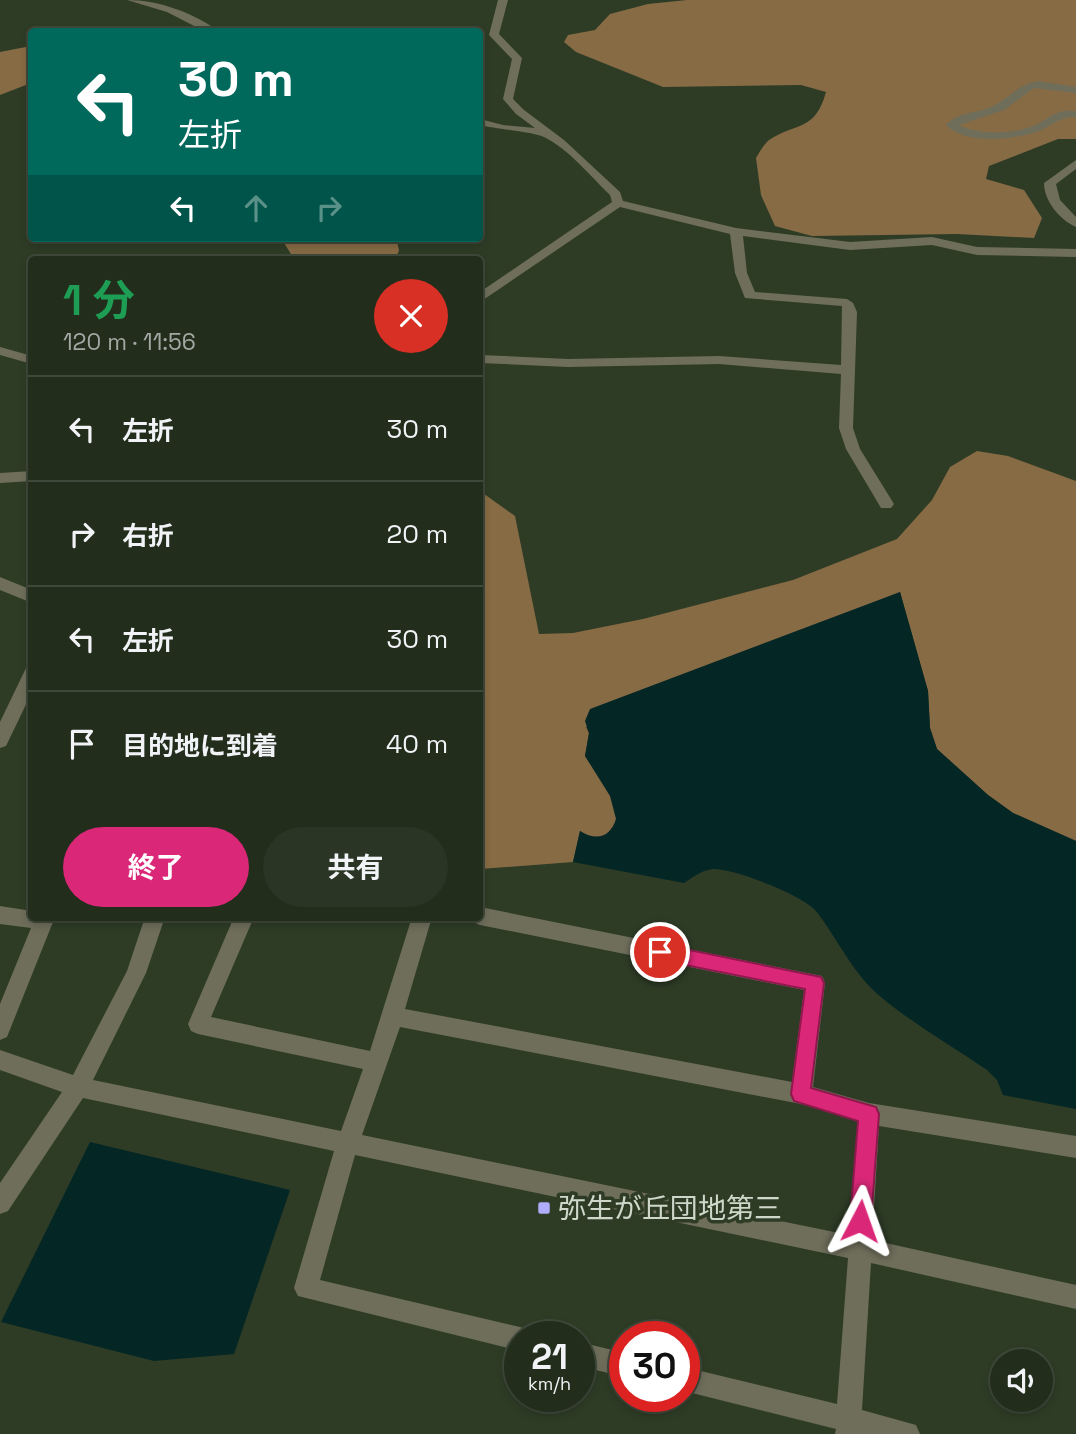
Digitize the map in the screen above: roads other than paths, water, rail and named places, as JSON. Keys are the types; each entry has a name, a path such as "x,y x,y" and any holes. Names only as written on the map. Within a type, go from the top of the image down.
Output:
{"street":[{"path":"132,0 170,10 207,28"},
{"path":"503,0 494,35 517,58 508,99 520,112 547,131 545,132"},
{"path":"1076,90 1035,84 1022,89 1008,103 994,110 968,116 952,125 967,134 1018,133 1045,125 1061,113 1076,114"},
{"path":"483,123 503,128 545,132 560,142 616,194 618,203"},
{"path":"1076,163 1050,183 1049,191 1058,206 1076,223"},
{"path":"483,296 618,203 736,232 850,246 932,241 977,251 1076,253"},
{"path":"736,232 741,273 750,295 847,303 850,312 846,428 853,449 886,504"},
{"path":"0,351 28,359"},
{"path":"483,359 568,363 719,360 846,370"},
{"path":"0,478 28,476"},
{"path":"0,583 28,595"},
{"path":"0,741 28,682"},
{"path":"0,915 28,918"},
{"path":"483,917 815,983 801,1094"},
{"path":"0,1030 43,921"},
{"path":"0,1203 78,1087 136,973 154,921"},
{"path":"242,921 198,1024 376,1062"},
{"path":"421,921 393,1016 348,1142 306,1288 504,1335"},
{"path":"393,1016 801,1094 869,1114 1076,1147"},
{"path":"0,1060 78,1087 858,1248 1076,1297"},
{"path":"848,1426 869,1114"},
{"path":"700,1384 848,1426 907,1434"}],"water":[{"path":"900,592 928,691 930,728 937,749 988,795 1013,813 1076,841 1076,1109 1003,1095 997,1080 987,1070 906,1016 871,988 853,967 816,911 783,890 723,870 705,871 684,883 573,862 580,831 592,836 602,836 610,830 616,819 610,796 585,756 589,733 585,721 590,709"},
{"path":"90,1142 290,1190 234,1354 154,1361 1,1322"}],"place":[{"name":"弥生が丘団地第三","path":"544,1208"}]}
